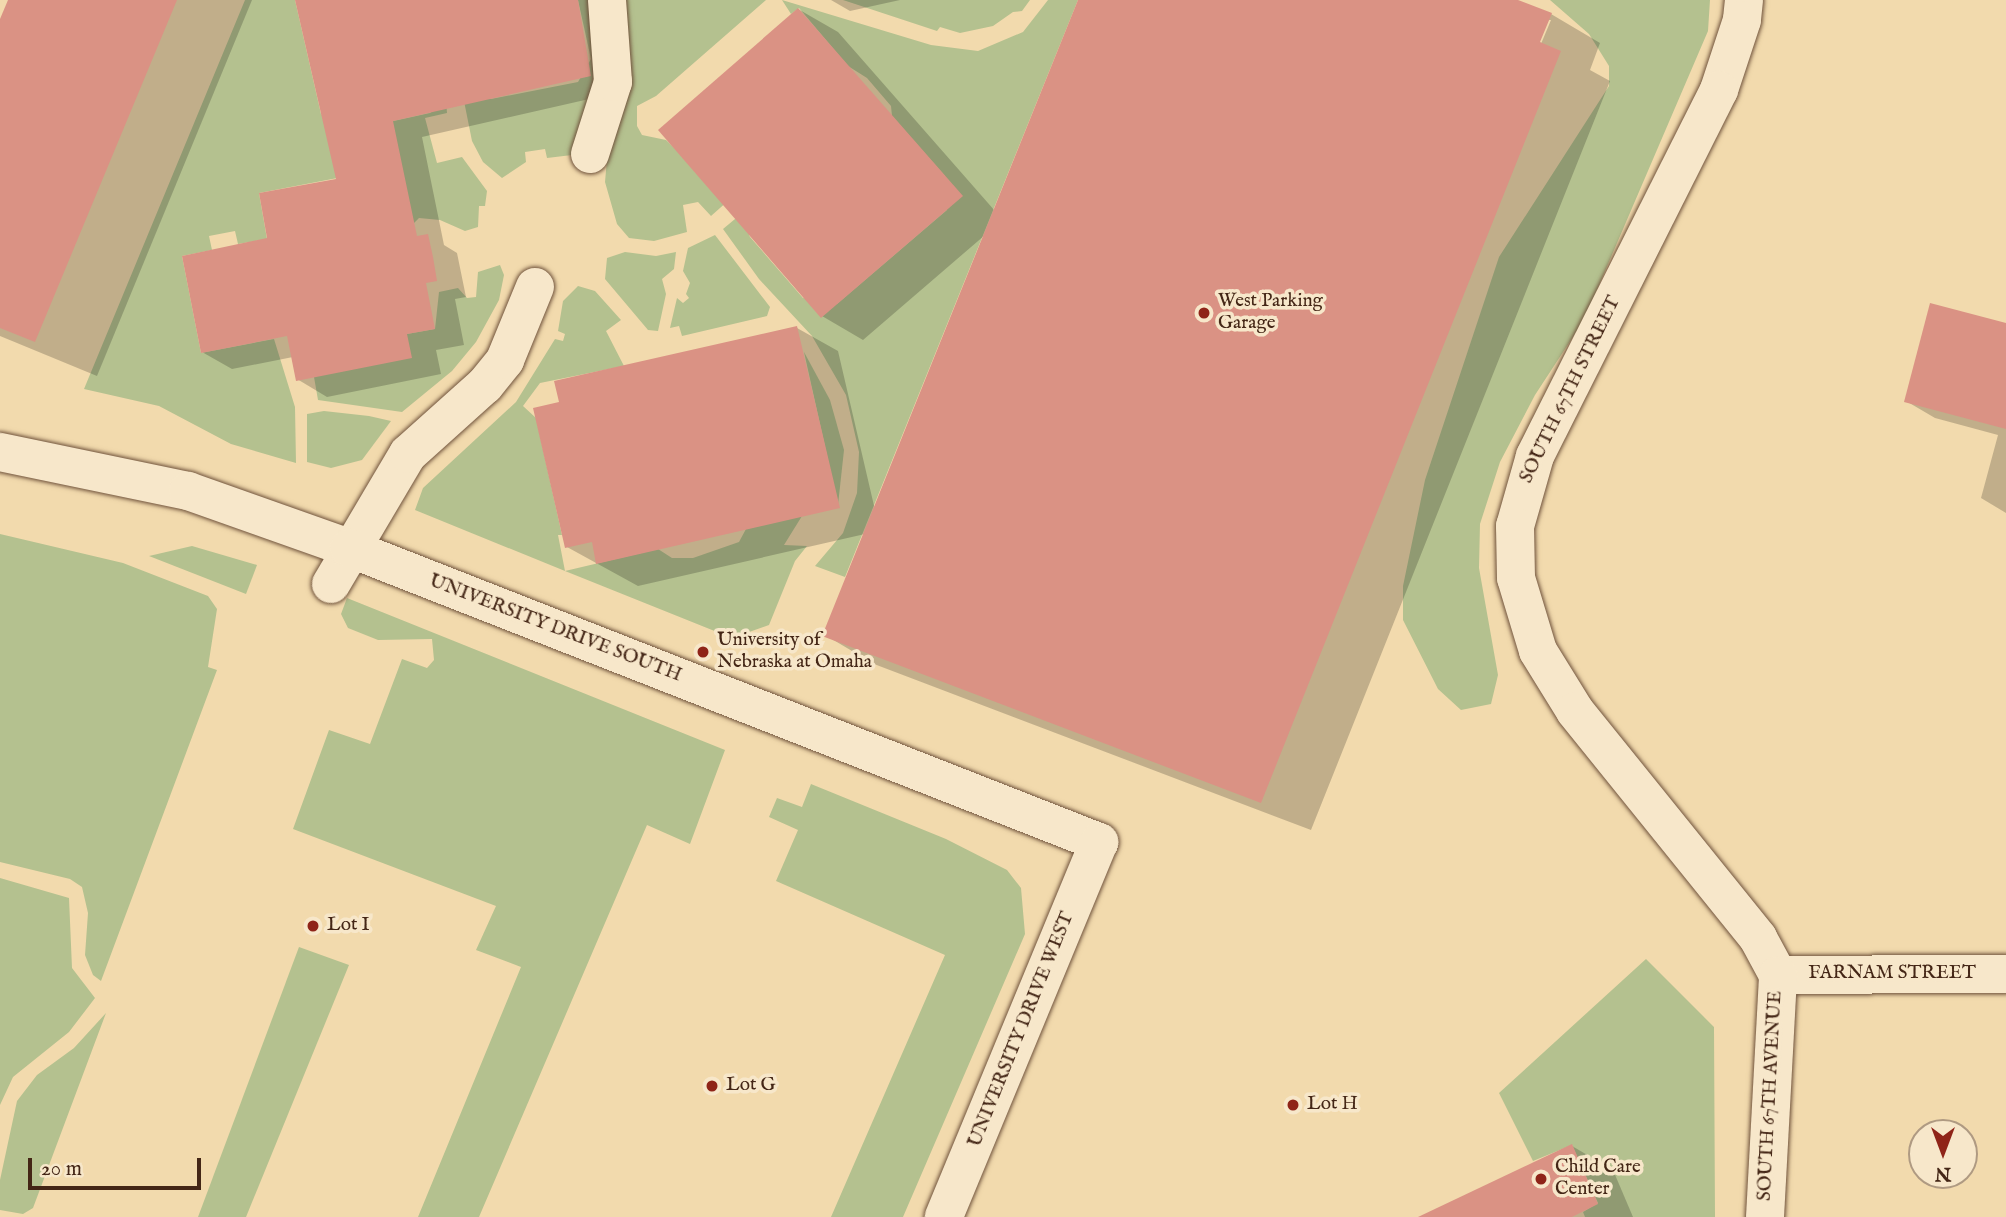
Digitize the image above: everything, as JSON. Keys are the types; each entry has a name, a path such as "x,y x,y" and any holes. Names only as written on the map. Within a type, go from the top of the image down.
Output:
{"street":[{"path":"590,154 614,82 607,0"},
{"name":"SOUTH 67TH STREET","path":"1744,0 1742,20 1719,90 1535,456 1515,526 1516,578 1538,651 1576,711 1758,937 1778,975"},
{"path":"331,584 349,548 408,454 485,385 505,360 535,287"},
{"name":"UNIVERSITY DRIVE SOUTH","path":"0,452 188,491 349,548 1099,842"},
{"name":"UNIVERSITY DRIVE WEST","path":"944,1217 1099,842"},
{"name":"FARNAM STREET","path":"1778,975 2006,974"},
{"name":"SOUTH 67TH AVENUE","path":"1765,1217 1778,975"}],"green space":[{"path":"245,0 295,0 321,114 353,130 430,113 446,100 447,113 425,118 437,163 462,157 487,191 485,206 479,206 478,227 465,231 440,220 419,218 414,223 374,171 259,193 267,239 238,244 235,231 209,236 212,250 182,256 201,353 274,339 295,407 296,463 231,444 159,406 84,389"},
{"path":"578,0 594,0 600,63 572,155 547,158 545,149 525,152 526,162 502,178 483,162 472,141 463,96 491,99 578,82 591,59"},
{"path":"621,0 766,0 656,96 637,106 637,126 642,135 666,140 729,200 711,216 698,202 683,205 687,232 654,241 629,238 617,224 605,182"},
{"path":"782,0 931,45 978,51 1023,32 1048,0 1078,0 845,577 815,566 843,533 857,493 859,452 846,395 812,336 759,279 723,229 741,214 750,237 803,298 837,304 947,210 945,176 892,116 891,106 867,78 848,66 799,8 791,14"},
{"path":"843,0 1030,0 1022,11 1013,12 993,26 960,33 940,27 937,31"},
{"path":"1550,0 1710,0 1708,31 1584,320 1535,395 1500,462 1480,524 1479,568 1498,675 1491,704 1461,710 1438,689 1403,620 1403,586 1425,480 1499,257 1609,86 1609,66 1589,34"},
{"path":"715,235 770,307 767,316 682,336 679,326 670,328 677,298 683,303 689,298 686,294 690,283 683,271 688,248"},
{"path":"625,252 656,256 676,252 674,269 662,279 666,294 658,331 648,330 605,279 607,258"},
{"path":"500,265 504,275 499,300 476,342 452,371 402,412 318,400 314,377 407,334 435,329 439,292 458,288 467,298 476,297 478,272"},
{"path":"578,286 595,291 621,320 606,331 624,366 540,383 523,406 536,418 562,535 558,535 565,571 415,510 423,488 516,402 555,339 563,341 565,334 558,331 563,301"},
{"path":"804,352 830,400 844,450 838,505"},
{"path":"324,411 391,421 362,460 331,468 307,462 307,414"},
{"path":"802,516 784,545 807,546 795,561 769,625 732,638 565,571 658,549 672,558 693,558 739,542 746,529"},
{"path":"0,534 123,563 208,596 217,609 208,667 217,670 101,981 93,975 85,955 88,913 82,887 70,879 0,862"},
{"path":"192,546 257,565 246,594 149,556"},
{"path":"347,598 725,750 690,844 647,825 479,1217 418,1217 521,967 476,950 496,906 293,829 329,730 370,744 402,659 427,668 434,660 432,639 378,640 348,628 341,614"},
{"path":"811,784 946,839 1007,870 1021,888 1025,934 903,1217 831,1217 945,955 776,881 798,830 769,817 777,798 802,807"},
{"path":"0,878 69,898 72,968 95,998 69,1032 13,1077 0,1105"},
{"path":"299,947 349,965 246,1217 198,1217"},
{"path":"1646,959 1714,1027 1715,1217 1585,1217 1583,1212 1598,1203 1572,1145 1533,1161 1499,1093"},
{"path":"106,1013 33,1208 23,1214 0,1210 0,1180 17,1101 37,1075 74,1048"}],"building":[{"path":"8,0 177,0 35,342 0,328 0,19"},
{"path":"295,0 578,0 591,76 393,121 417,236 428,234 433,257 437,281 426,283 435,329 407,334 412,358 296,381 287,336 201,353 182,256 267,238 259,193 336,179"},
{"name":"West Parking Garage","path":"1078,0 1518,0 1552,13 1540,42 1561,51 1261,803 822,636"},
{"path":"798,8 963,196 821,318 658,130"},
{"path":"1930,303 2006,323 2006,429 1904,402"},
{"path":"797,326 840,508 596,564 592,542 565,548 533,408 559,402 554,381"},
{"name":"Child Care Center","path":"1572,1144 1598,1204 1572,1217 1418,1217"}],"place":[{"name":"West Parking Garage","path":"1204,313"},
{"name":"University of Nebraska at Omaha","path":"703,652"},
{"name":"Lot I","path":"313,926"},
{"name":"Lot G","path":"712,1086"},
{"name":"Lot H","path":"1293,1105"},
{"name":"Child Care Center","path":"1541,1179"}]}
